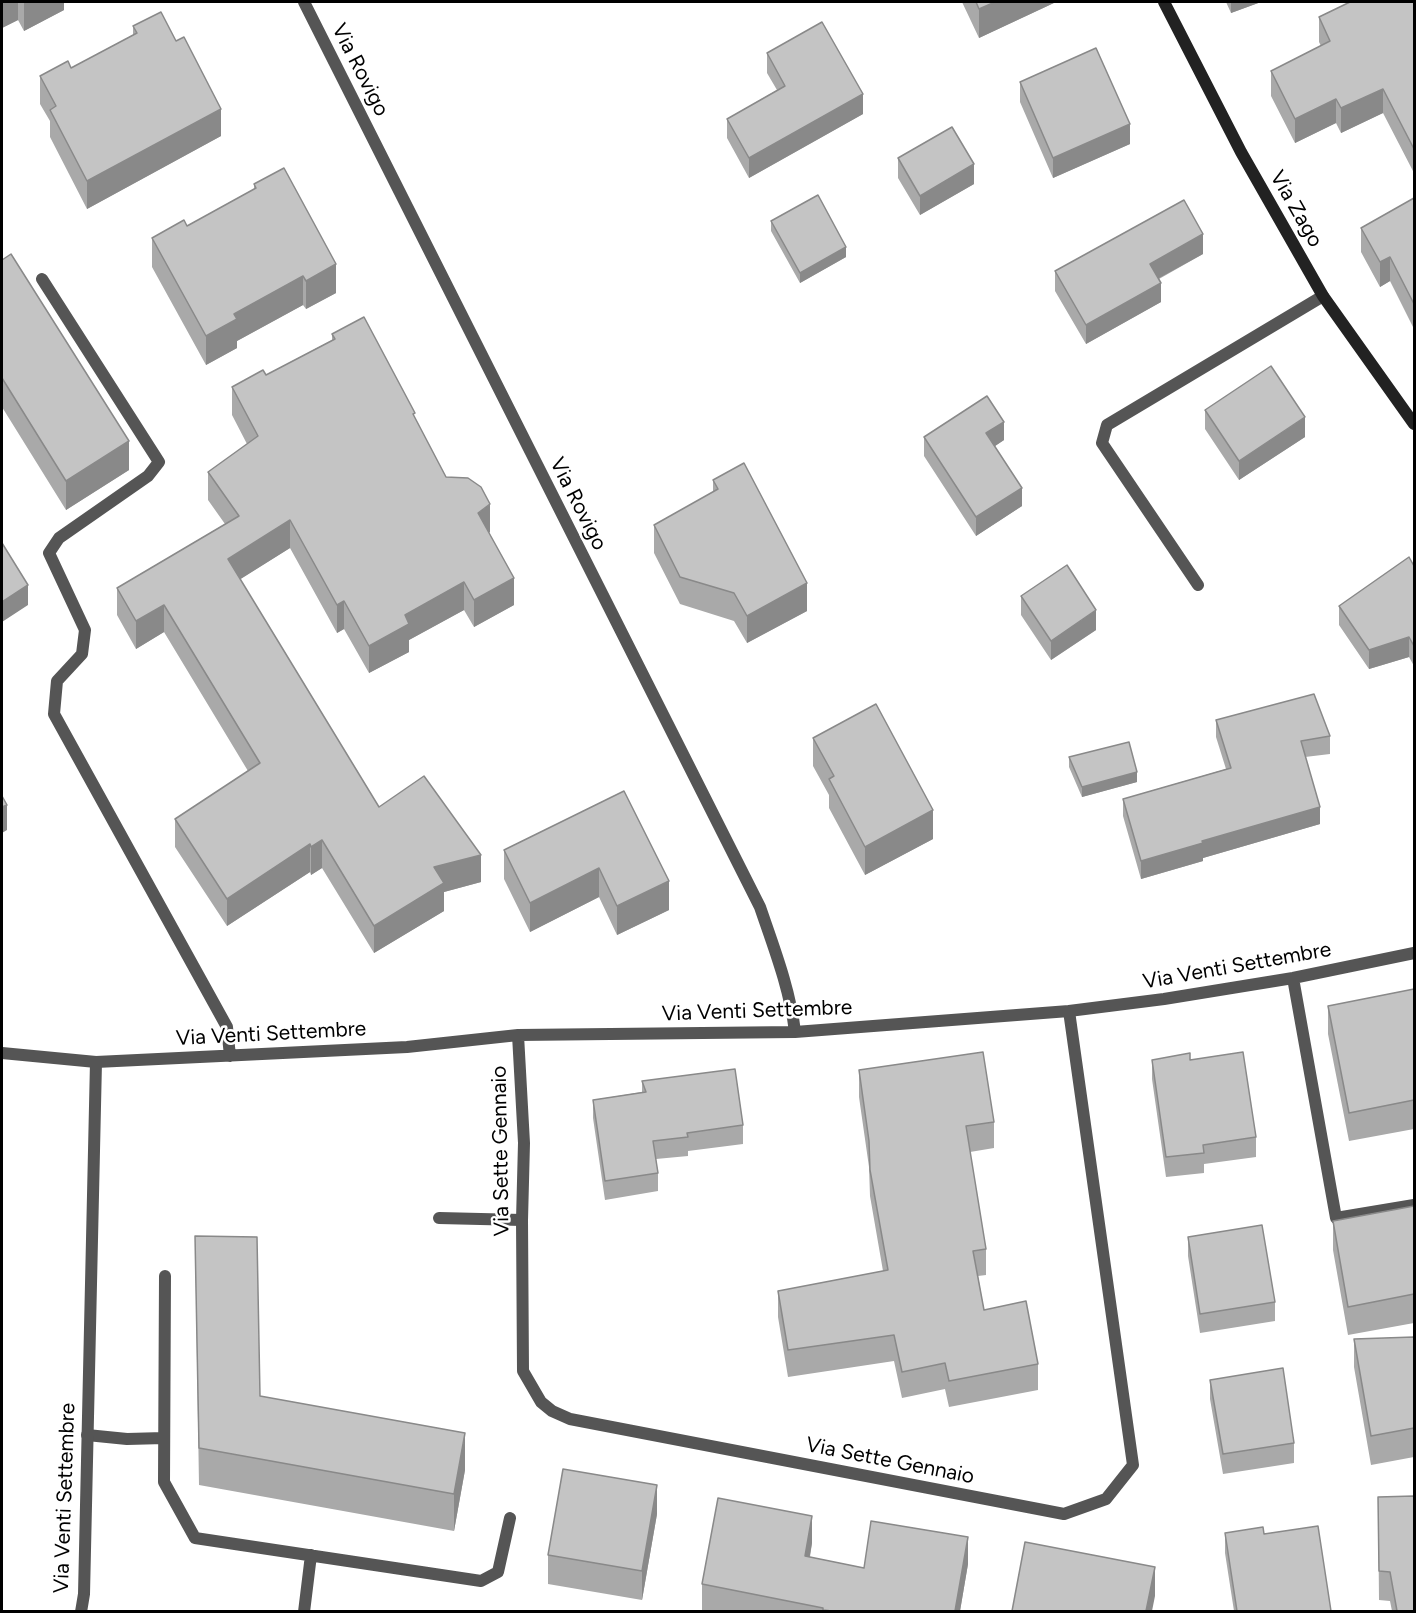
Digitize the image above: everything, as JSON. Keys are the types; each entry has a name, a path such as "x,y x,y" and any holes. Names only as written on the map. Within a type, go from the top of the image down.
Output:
{"street":[{"name":"Via Rovigo","path":"304,2 760,907 783,974 795,1032"},
{"name":"Via Zago","path":"1164,2 1240,152 1323,296 1414,424"},
{"path":"42,279 159,462 148,476 59,538 48,553 85,630 82,654 57,681 54,714 227,1027 230,1056"},
{"path":"1198,585 1102,443 1107,425 1323,296"},
{"name":"Via Venti Settembre","path":"2,1053 96,1062 407,1047 518,1035 795,1032 1069,1011 1164,999 1293,978 1414,953"},
{"path":"1293,978 1336,1218 1414,1204"},
{"name":"Via Sette Gennaio","path":"518,1035 524,1143 523,1371 541,1402 552,1411 570,1419 1064,1514 1106,1499 1133,1465 1069,1011"},
{"name":"Via Venti Settembre","path":"81,1611 84,1594 96,1062"},
{"path":"439,1218 522,1220"},
{"path":"165,1276 164,1482 195,1538 481,1581 498,1572 510,1518"},
{"path":"87,1435 127,1439 164,1438"},
{"path":"303,1611 311,1555"}],"building":[{"path":"976,2 995,2 979,9"},
{"path":"1350,2 1414,2 1414,149 1383,89 1341,108 1336,99 1295,119 1271,71 1330,41 1319,17"},
{"path":"161,12 176,41 184,37 221,109 87,181 50,110 56,106 40,76 68,61 71,68 137,33 133,26"},
{"path":"822,22 863,94 749,158 727,119 785,86 767,53"},
{"path":"1096,48 1130,124 1053,158 1020,82"},
{"path":"952,127 974,164 920,196 898,158"},
{"path":"284,168 336,264 306,281 303,276 234,314 237,319 206,336 152,238 184,220 187,226 256,188 254,184"},
{"path":"818,195 846,247 800,273 771,221"},
{"path":"1414,198 1414,304 1390,257 1380,262 1361,228"},
{"path":"1184,200 1203,234 1150,264 1161,283 1086,325 1055,271"},
{"path":"11,254 129,441 66,481 2,378 2,260"},
{"path":"364,317 446,477 468,478 481,487 490,504 478,513 514,578 474,600 464,582 405,615 409,624 369,646 344,601 337,605 290,520 228,559 379,807 424,776 481,855 434,867 444,883 374,926 322,840 311,847 310,844 227,899 175,819 260,763 164,605 136,621 117,588 239,516 208,472 258,436 232,387 263,370 266,375 335,339 332,334"},
{"path":"1271,366 1305,417 1239,461 1205,410"},
{"path":"987,396 1004,422 986,433 1022,488 976,517 924,437"},
{"path":"744,463 807,583 747,616 734,593 680,577 654,525 718,489 713,480"},
{"path":"2,543 28,585 2,602"},
{"path":"1409,557 1414,566 1414,646 1409,637 1369,650 1339,606"},
{"path":"1067,565 1096,610 1051,641 1021,596"},
{"path":"1314,694 1330,736 1301,741 1320,807 1141,861 1123,799 1231,768 1216,720"},
{"path":"876,704 933,810 865,847 829,779 834,776 813,738"},
{"path":"1129,742 1137,772 1082,787 1069,757"},
{"path":"624,791 669,881 617,906 599,868 530,903 504,850"},
{"path":"2,796 7,805 2,807"},
{"path":"1414,989 1414,1100 1349,1113 1328,1006"},
{"path":"983,1052 994,1122 966,1126 986,1249 973,1251 984,1310 1026,1301 1038,1364 949,1381 945,1363 902,1372 894,1335 788,1350 778,1291 888,1270 870,1170 869,1141 859,1070"},
{"path":"1243,1052 1256,1137 1203,1145 1204,1153 1166,1157 1152,1060 1190,1053 1190,1060"},
{"path":"735,1069 743,1125 687,1133 688,1137 653,1141 658,1173 605,1181 593,1100 646,1092 642,1081"},
{"path":"1414,1206 1414,1294 1348,1307 1333,1221"},
{"path":"1262,1225 1275,1302 1200,1314 1188,1237"},
{"path":"195,1236 257,1237 260,1396 465,1433 454,1494 199,1448"},
{"path":"1414,1337 1414,1428 1371,1436 1354,1339"},
{"path":"1283,1368 1294,1443 1223,1454 1210,1380"},
{"path":"563,1469 657,1485 642,1571 548,1555"},
{"path":"1414,1496 1414,1611 1397,1611 1390,1572 1379,1571 1378,1497"},
{"path":"718,1498 812,1516 805,1556 864,1568 871,1521 968,1537 955,1611 832,1611 702,1584"},
{"path":"1318,1526 1331,1611 1237,1611 1225,1533 1263,1527 1264,1534"},
{"path":"1025,1542 1155,1567 1146,1611 1012,1611"}]}
